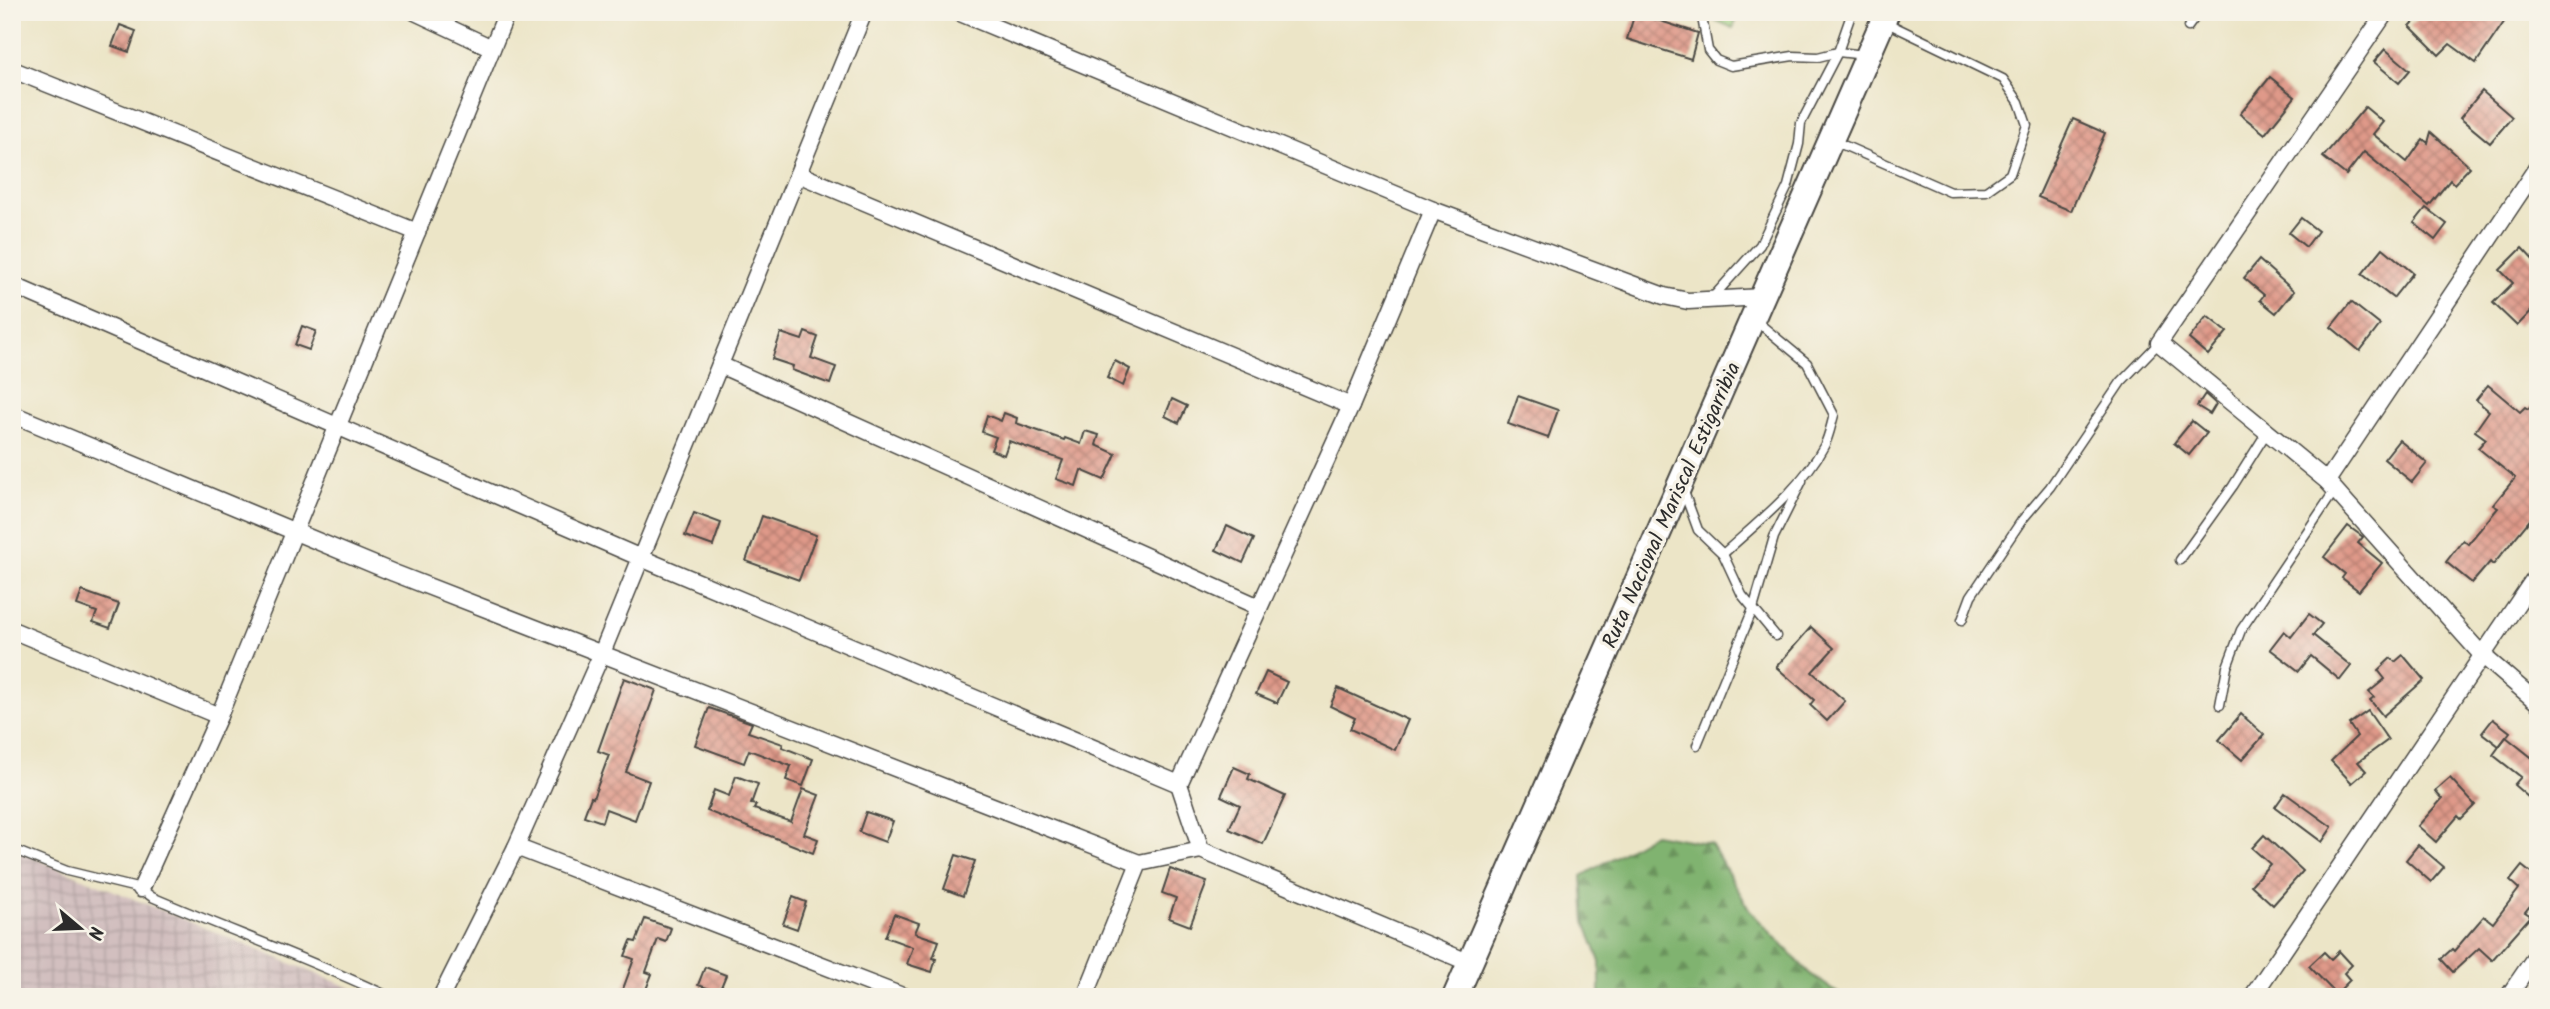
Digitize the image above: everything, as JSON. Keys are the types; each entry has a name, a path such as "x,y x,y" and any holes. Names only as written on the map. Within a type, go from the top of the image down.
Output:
{"main road":[{"name":"Ruta Nacional Mariscal Estigarribia","path":"1455,997 1885,17"}],"street":[{"path":"415,12 492,48"},
{"path":"141,889 219,716 507,12"},
{"path":"440,997 516,847 602,653 864,12"},
{"path":"958,12 1433,210 1664,296 1688,301 1712,299 1757,307"},
{"path":"2386,12 2159,342 2331,486 2481,654 2538,703"},
{"path":"13,70 417,232"},
{"path":"2331,486 2538,166"},
{"path":"799,174 1351,406"},
{"path":"1201,850 1179,784 1351,406 1433,210"},
{"path":"12,285 641,558 1179,784"},
{"path":"720,365 1259,607"},
{"path":"12,414 394,573 1139,863 1201,850 1470,963"},
{"path":"2252,997 2538,572"},
{"path":"12,630 219,716"},
{"path":"516,847 905,997"},
{"path":"1085,997 1139,863"},
{"path":"2508,997 2538,953"}],"lane":[{"path":"1700,12 1708,50 1716,60 1731,66 1793,56 1818,57 1838,52 1868,55"},
{"path":"1712,299 1760,245 1788,186 1799,144 1801,123 1838,52 1852,12"},
{"path":"2188,27 2199,12"},
{"path":"1831,140 1950,192 1986,191 2010,174 2027,125 2019,102 2003,79 1885,17"},
{"path":"1697,745 1753,609 1774,537 1807,472 1825,444 1834,415 1807,363 1757,307"},
{"path":"1962,620 1971,596 2022,520 2050,487 2121,382 2159,342"},
{"path":"2180,560 2233,486 2267,432"},
{"path":"1723,554 1767,514 1807,472"},
{"path":"1680,483 1698,530 1723,554 1742,595 1776,636"},
{"path":"2220,705 2227,667 2241,630 2331,486"},
{"path":"12,849 67,871 141,889 152,897 253,940 322,964 390,997"}],"shaded area":[{"path":"12,849 373,997 12,997"}],"green space":[{"path":"1697,12 1740,12 1733,28"},
{"path":"1654,834 1711,844 1751,912 1809,973 1843,997 1600,997 1600,962 1585,922 1582,876"}],"building":[{"path":"2424,12 2511,12 2476,63 2450,44 2439,55 2410,26"},
{"path":"1635,13 1698,33 1691,59 1627,39"},
{"path":"120,25 136,31 129,52 112,46"},
{"path":"2385,49 2410,70 2399,83 2374,62"},
{"path":"2270,77 2295,97 2265,134 2240,114"},
{"path":"2482,91 2512,117 2490,143 2460,118"},
{"path":"2365,107 2383,122 2373,134 2407,162 2423,139 2428,143 2431,132 2470,167 2454,184 2450,180 2429,206 2364,152 2346,175 2323,157"},
{"path":"2073,119 2105,133 2071,211 2038,197"},
{"path":"2426,208 2447,224 2435,240 2414,223"},
{"path":"2301,218 2318,231 2306,247 2289,233"},
{"path":"2383,248 2413,273 2393,298 2362,274"},
{"path":"2522,248 2538,265 2538,304 2517,326 2493,303 2513,283 2500,270"},
{"path":"2259,260 2294,291 2276,313 2260,300 2264,295 2244,278"},
{"path":"2351,302 2380,325 2360,351 2331,327"},
{"path":"2207,316 2227,332 2208,355 2189,339"},
{"path":"302,326 316,331 309,350 295,345"},
{"path":"805,332 818,337 811,358 836,367 830,384 792,370 793,366 772,359 781,333 802,340"},
{"path":"1115,361 1130,369 1123,386 1107,378"},
{"path":"2488,385 2520,412 2525,407 2528,409 2538,397 2538,510 2493,565 2490,562 2472,583 2446,562 2463,540 2468,544 2498,508 2493,505 2515,478 2478,448 2486,439 2475,431 2489,411 2476,400"},
{"path":"2205,394 2216,404 2210,414 2197,406"},
{"path":"1518,396 1558,410 1548,438 1508,424"},
{"path":"1172,399 1187,406 1179,423 1165,416"},
{"path":"1004,413 1017,418 1016,423 1081,444 1085,431 1099,435 1096,445 1116,454 1104,480 1081,470 1076,486 1056,479 1063,460 1009,441 1004,455 991,450 996,437 982,432 987,415 1001,421"},
{"path":"2192,421 2207,433 2189,455 2174,443"},
{"path":"2399,440 2427,463 2412,482 2384,459"},
{"path":"694,513 721,523 713,546 685,536"},
{"path":"762,516 816,535 799,580 746,561"},
{"path":"1227,526 1254,539 1243,563 1216,550"},
{"path":"2348,526 2363,537 2358,543 2382,563 2359,591 2342,578 2345,574 2324,557"},
{"path":"82,591 119,604 110,628 93,622 97,612 77,605"},
{"path":"2309,614 2322,624 2313,635 2351,666 2340,680 2311,656 2299,671 2270,649 2284,631 2291,637"},
{"path":"1811,627 1834,648 1812,672 1845,701 1827,721 1810,705 1814,700 1776,667"},
{"path":"2403,655 2424,680 2383,716 2370,700 2374,697 2369,692 2385,679 2378,670 2391,658 2395,662"},
{"path":"1266,672 1287,682 1277,703 1256,694"},
{"path":"624,678 656,690 626,772 649,781 635,820 606,809 602,822 584,816 609,755 598,751"},
{"path":"1338,688 1408,720 1395,750 1350,729 1355,718 1330,706"},
{"path":"709,708 752,723 748,732 783,744 782,747 813,759 803,786 786,780 791,766 749,750 744,763 695,745"},
{"path":"2368,711 2388,740 2358,762 2366,771 2352,783 2331,761 2357,736 2349,724"},
{"path":"2241,714 2264,735 2242,760 2219,740"},
{"path":"2493,719 2510,732 2499,746 2482,733"},
{"path":"2506,737 2535,760 2538,756 2538,790 2535,788 2528,797 2514,785 2521,777 2493,755"},
{"path":"1234,767 1250,774 1248,779 1285,796 1263,844 1229,829 1240,805 1221,796"},
{"path":"736,776 758,784 751,804 756,805 754,809 791,822 803,789 819,795 804,834 818,839 813,853 707,811 714,790 729,796"},
{"path":"2450,778 2475,805 2461,819 2458,816 2436,842 2418,826 2442,799 2435,791"},
{"path":"2285,793 2332,827 2322,842 2275,807"},
{"path":"866,812 893,821 885,842 859,832"},
{"path":"2264,835 2303,871 2273,905 2251,885 2270,864 2252,848"},
{"path":"2418,845 2444,867 2431,882 2406,860"},
{"path":"956,855 975,861 963,896 944,889"},
{"path":"2522,866 2538,879 2538,896 2525,912 2531,916 2492,960 2479,948 2453,972 2441,959 2452,949 2454,951 2484,916 2493,923 2519,889 2510,881"},
{"path":"1170,869 1207,882 1190,926 1169,918 1176,898 1162,893"},
{"path":"793,897 806,902 797,929 783,924"},
{"path":"894,914 919,923 915,933 939,941 933,958 936,959 932,972 907,964 913,947 885,937"},
{"path":"645,919 671,928 666,942 658,939 646,972 652,974 643,997 620,997 634,959 625,956 631,941 636,942"},
{"path":"2339,951 2352,965 2344,973 2350,980 2336,994 2309,966 2324,952 2331,959"},
{"path":"705,967 726,975 719,992 698,985"}]}
